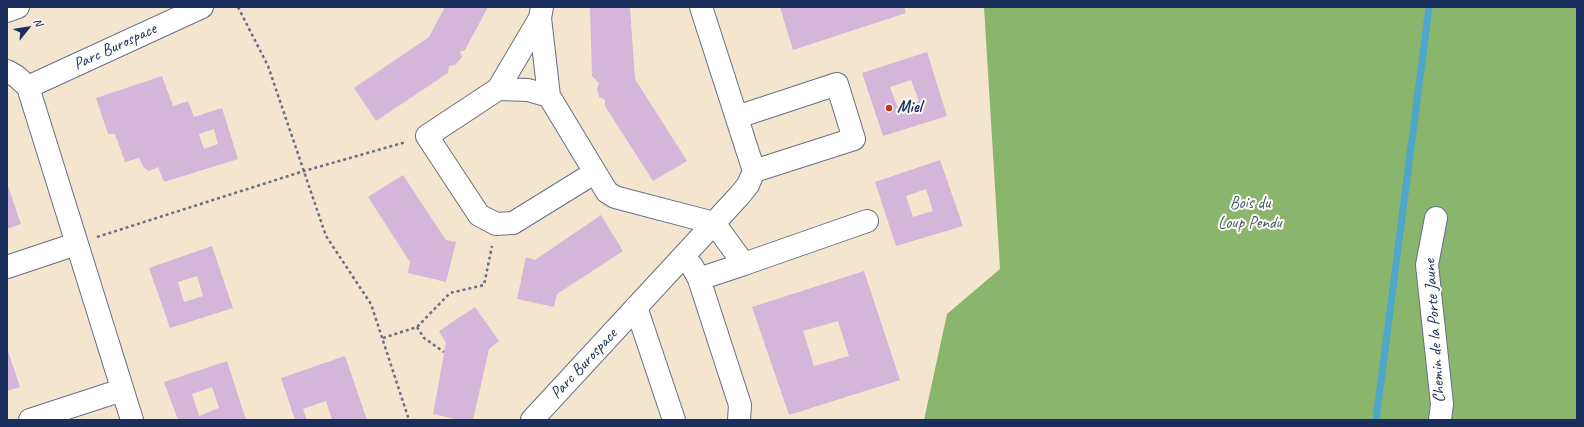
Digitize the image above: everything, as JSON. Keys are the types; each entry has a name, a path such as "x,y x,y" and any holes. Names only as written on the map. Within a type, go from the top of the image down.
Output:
{"street":[{"path":"7,11 18,7"},
{"name":"Parc Burospace","path":"28,87 202,7"},
{"path":"701,7 736,117 754,171 854,139 837,84 736,117"},
{"path":"541,12 498,89 427,136 479,215 496,224 513,223 594,173"},
{"path":"541,12 548,96 607,192 616,197 714,223 744,264"},
{"path":"7,71 16,76 28,87 132,420"},
{"path":"498,89 528,90 548,96"},
{"name":"Parc Burospace","path":"532,420 748,185 754,171"},
{"name":"Chemin de la Porte Jaune","path":"1436,218 1427,265 1442,404 1440,420"},
{"path":"699,279 867,221"},
{"path":"7,266 76,244"},
{"path":"686,254 699,279 740,405 739,420"},
{"name":"Parc Burospace","path":"636,307 674,420"},
{"path":"30,420 122,390"}],"path":[{"path":"238,7 268,66 326,236 371,304 409,420"},
{"path":"76,244 304,171 427,136"},
{"path":"383,338 417,327 450,293 484,285 496,224"},
{"path":"417,327 424,338 444,352"}],"green space":[{"name":"Bois du Loup Pendu","path":"984,7 1577,7 1577,420 924,420 947,314 1000,269"}],"building":[{"path":"445,7 488,7 465,50 460,52 462,57 455,65 449,66 448,73 376,121 354,88 429,37"},
{"path":"590,7 630,7 635,79 687,161 653,181 605,106 605,100 599,97 597,89 599,83 592,76"},
{"path":"780,7 904,7 906,13 793,50"},
{"path":"927,52 947,116 883,136 862,73","holes":["911,80 919,101 897,106 890,87"]},
{"path":"162,76 173,106 188,101 194,117 222,108 238,159 164,182 158,167 149,171 144,168 139,158 125,162 115,134 108,134 96,98","holes":["214,129 218,144 204,149 199,134"]},
{"path":"940,160 963,226 896,246 875,182","holes":["926,189 933,211 913,217 906,196"]},
{"path":"403,175 446,240 456,242 446,282 408,273 410,262 368,197"},
{"path":"7,183 21,224 7,229"},
{"path":"601,215 623,251 557,294 554,307 517,299 526,257 535,260"},
{"path":"212,246 233,308 170,328 149,268","holes":["197,276 203,296 184,302 178,282"]},
{"path":"864,271 900,380 789,415 752,307","holes":["838,321 849,356 814,366 803,331"]},
{"path":"475,307 499,341 489,349 473,420 459,420 433,414 446,343 439,331"},
{"path":"7,348 20,387 7,391"},
{"path":"345,356 367,420 332,420 326,401 303,409 307,420 295,420 281,378"},
{"path":"227,361 246,420 178,420 164,382","holes":["212,387 219,408 199,416 192,394"]}],"waterway":[{"path":"1376,420 1429,7"}],"place":[{"name":"Miel","path":"889,108"}]}
